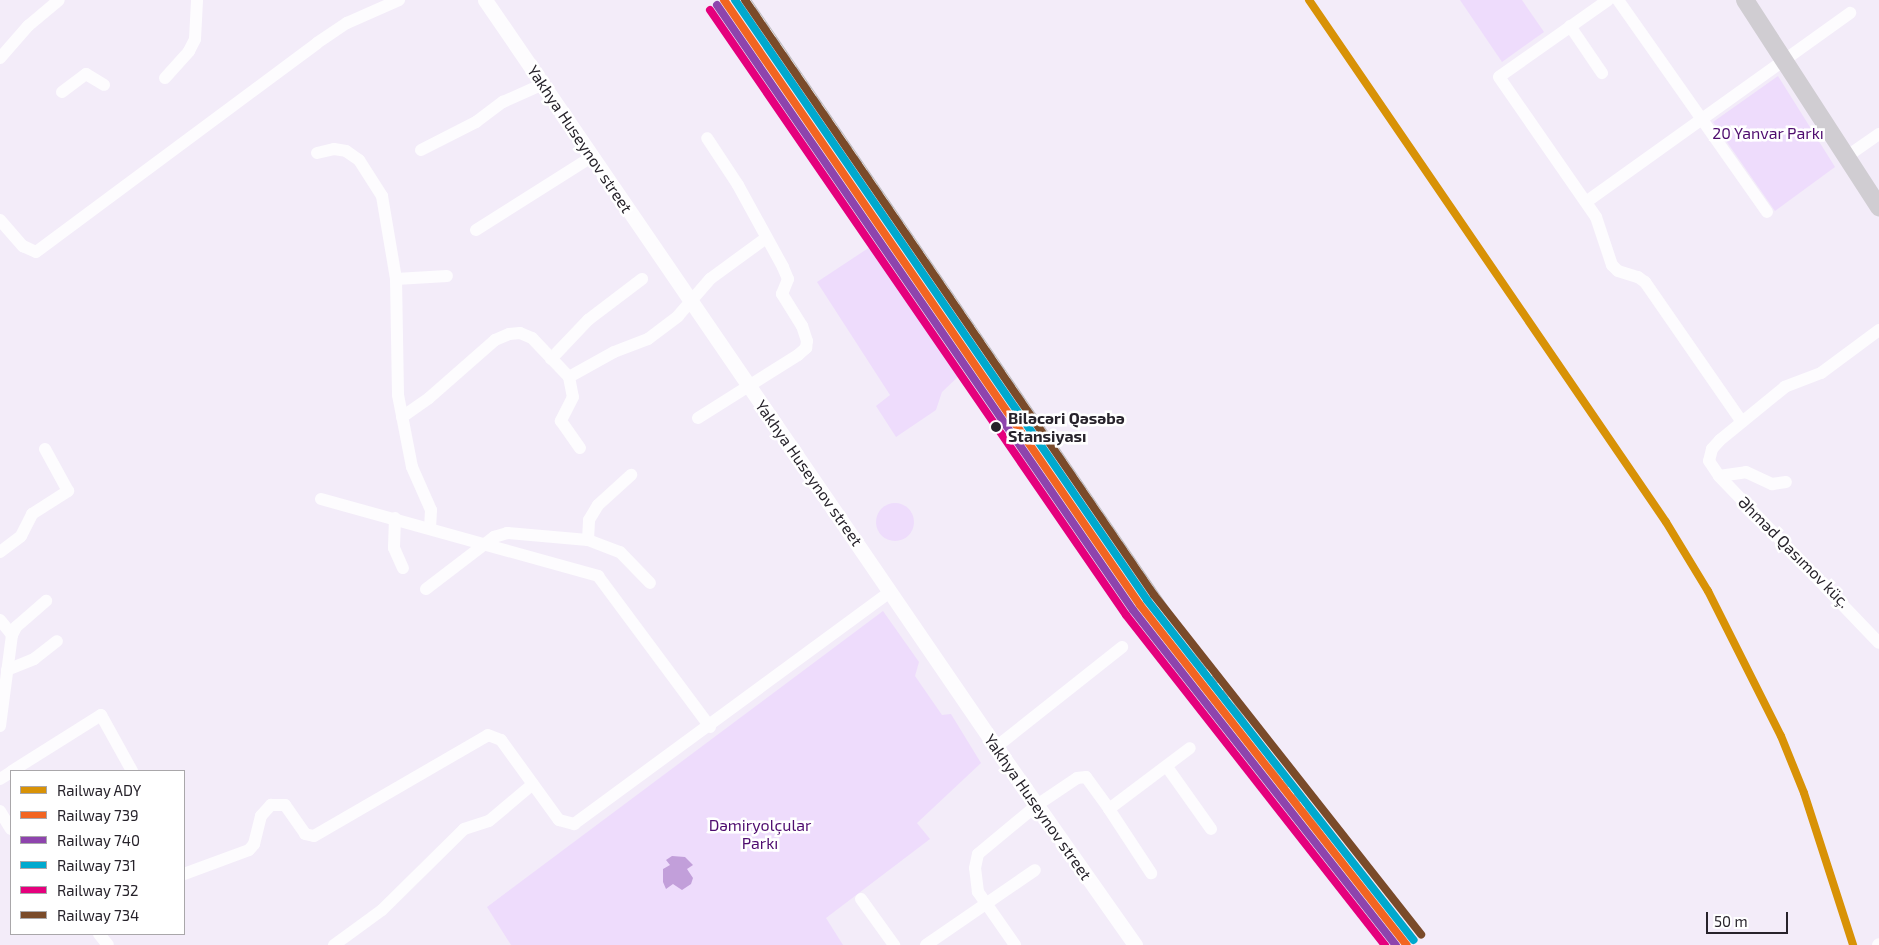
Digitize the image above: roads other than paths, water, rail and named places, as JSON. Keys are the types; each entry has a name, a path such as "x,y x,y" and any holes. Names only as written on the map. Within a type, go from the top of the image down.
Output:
{"main road":[{"path":"1745,0 1879,207"}],"street":[{"path":"3,49 59,0"},
{"path":"165,78 195,39 197,0"},
{"path":"0,220 23,246 36,252 317,43 347,23 399,0"},
{"name":"Yakhya Huseynov street","path":"485,0 996,747 1135,945"},
{"path":"1608,0 1499,77 1586,202 1599,225 1612,265 1618,271 1638,277 1644,282 1742,422 1785,387 1821,373 1879,330"},
{"path":"1618,0 1767,212"},
{"path":"1586,202 1850,13"},
{"path":"1570,26 1602,73"},
{"path":"62,92 86,74 104,85"},
{"path":"421,150 476,122 503,102 543,84"},
{"path":"1846,157 1879,134"},
{"path":"698,418 750,388 798,355 806,348 807,341 802,326 782,294 788,280 786,274 738,186 706,138"},
{"path":"317,153 334,148 346,151 370,175 386,209 396,279 396,361 402,416 412,467 431,510 430,528"},
{"path":"476,230 593,156"},
{"path":"569,377 663,330 710,279 766,238"},
{"path":"396,279 447,276"},
{"path":"551,359 588,320 642,279"},
{"path":"402,416 429,398 494,340 508,334 520,333 532,338 569,377 573,397 561,422 580,448"},
{"name":"Əhməd Qasımov küç.","path":"1742,422 1712,449 1709,461 1719,476 1879,643"},
{"path":"0,552 21,536 32,514 68,491 45,449"},
{"path":"1719,476 1746,472 1763,482 1786,482"},
{"path":"588,540 590,520 598,505 630,475"},
{"path":"321,499 486,543 598,576 710,727"},
{"path":"395,518 394,548 403,568"},
{"path":"426,588 486,543 507,533 588,540 620,552 650,582"},
{"path":"185,874 249,850 254,844 261,816 271,805 285,805 305,834 314,836 488,735 501,740 559,820 568,825 574,824 710,727 890,591"},
{"path":"0,726 12,635 16,627 46,601"},
{"path":"0,620 12,635"},
{"path":"7,670 34,659 57,641"},
{"path":"996,747 1122,647"},
{"path":"15,770 102,716 131,770"},
{"path":"1109,809 1190,748"},
{"path":"1167,767 1211,828"},
{"path":"1015,945 986,904 975,882 978,854 1037,805 1082,776 1086,777 1109,809 1151,874"},
{"path":"334,945 382,910 464,829 489,821 533,784"},
{"path":"0,811 10,827"},
{"path":"926,945 1035,870"},
{"path":"861,899 894,945"}],"railway":[{"path":"749,0 1341,862"}],"rail line":[{"name":"739","path":"724,0 1140,605 1407,945"},
{"name":"731","path":"735,0 1147,600 1414,940"},
{"name":"734","path":"745,0 1154,595 1421,934"},
{"name":"ADY","path":"1309,0 1666,522 1708,591 1781,736 1804,793 1853,945"},
{"name":"740","path":"717,5 1133,610 1396,945"},
{"name":"732","path":"710,10 1126,615 1385,945"}],"place":[{"name":"Biləcəri Qəsəbə Stansiyası","path":"996,427"}],"park label":[{"name":"20 Yanvar Parkı","path":"1768,133"},
{"name":"Dəmiryolçular Parkı","path":"760,834"}]}
